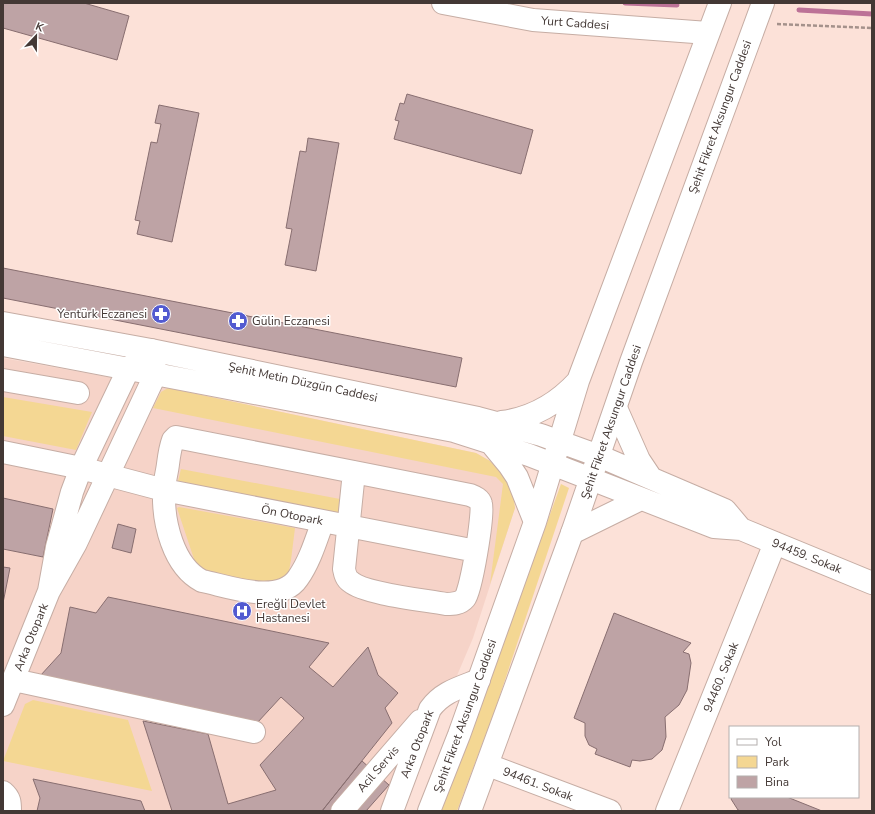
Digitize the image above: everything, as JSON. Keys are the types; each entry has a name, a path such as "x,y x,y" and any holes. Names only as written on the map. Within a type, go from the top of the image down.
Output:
{"main road":[{"name":"Yurt Caddesi","path":"443,3 533,20 708,33"},
{"name":"Şehit Fikret Aksungur Caddesi","path":"429,811 479,680 535,522 578,382 720,3"},
{"name":"Şehit Fikret Aksungur Caddesi","path":"470,811 572,533 751,32 764,3"},
{"name":"Şehit Metin Düzgün Caddesi","path":"3,322 151,350 493,432 560,442 599,456"},
{"name":"Şehit Metin Düzgün Caddesi","path":"3,344 454,431 493,432 553,464 591,479"},
{"path":"151,350 156,373 76,543 49,591 57,547 72,492 81,468 129,368 151,350"},
{"path":"3,380 78,393"},
{"path":"535,522 517,477 493,432 542,410 567,393 578,382"},
{"path":"616,408 639,460 651,478"},
{"path":"323,521 298,579 282,590 272,593 260,593 202,581 188,571 182,563 169,532 165,516 164,490 171,444 176,437 354,472 470,495 478,498 481,504 482,513 476,551 466,596 455,604 446,604 358,587 346,577 344,569 354,472"},
{"name":"Ön Otopark","path":"3,452 81,468 164,490 476,551"},
{"name":"94459. Sokak","path":"599,456 725,510 741,529"},
{"name":"94459. Sokak","path":"591,479 714,527 741,529 872,583"},
{"path":"572,533 641,499"},
{"name":"94460. Sokak","path":"667,811 775,543"},
{"name":"Arka Otopark","path":"3,706 49,591"},
{"path":"14,680 254,732"},
{"name":"Arka Otopark","path":"392,811 430,709 436,700 445,693 479,680"},
{"name":"Acil Servis","path":"342,811 430,709"},
{"name":"94461. Sokak","path":"488,765 610,811"},
{"path":"3,792 8,796 10,811"}],"path":[{"path":"751,32 780,23 872,28"}],"shaded area":[{"name":"Ereğli Devlet Hastanesi","path":"3,358 168,388 476,453 490,461 502,474 515,508 473,638 436,725 404,811 3,811"}],"green space":[{"path":"168,388 476,453 490,461 502,474 513,493 515,508 490,584 503,484 496,477 153,408 161,392"},
{"path":"3,397 92,412 76,450 3,436"},
{"path":"181,469 340,499 339,514 178,481"},
{"path":"561,484 569,488 495,710 457,811 441,811 480,708"},
{"path":"179,507 295,528 289,571 284,579 269,585 197,568 177,508"},
{"path":"33,700 128,720 152,791 3,761 25,704"}],"building":[{"path":"3,3 84,3 129,16 117,60 3,28"},
{"path":"407,94 533,130 521,174 394,139 399,121 395,120 400,103 404,104"},
{"path":"159,105 199,113 172,242 137,234 140,221 135,220 151,142 157,143 161,124 155,123"},
{"path":"308,138 339,143 316,271 285,265 292,229 286,228 300,151 306,152"},
{"path":"3,268 462,358 456,387 3,298"},
{"path":"3,498 53,509 43,557 3,549"},
{"path":"118,524 136,529 131,553 112,548"},
{"path":"3,567 10,568 3,603"},
{"name":"Ereğli Devlet Hastanesi","path":"108,597 329,643 309,667 333,687 368,647 378,675 398,693 385,708 392,723 322,811 172,811 143,721 208,734 228,804 276,790 260,765 304,718 281,697 257,723 40,676 61,653 70,607 96,613"},
{"path":"614,613 691,643 683,652 689,654 691,663 687,690 679,705 665,717 666,737 662,750 652,759 640,761 632,760 630,767 595,754 597,749 589,745 585,736 585,723 574,718"},
{"path":"362,761 389,785 366,811 322,811"},
{"path":"33,779 141,801 145,811 37,811 40,798"},
{"path":"790,798 822,811 741,811 738,810 731,799"}],"waterway":[{"path":"625,3 677,5"},
{"path":"799,10 872,14"}],"place":[{"name":"Yentürk Eczanesi","path":"161,314"},
{"name":"Gülin Eczanesi","path":"238,321"},
{"name":"Ereğli Devlet Hastanesi","path":"242,611"}]}
